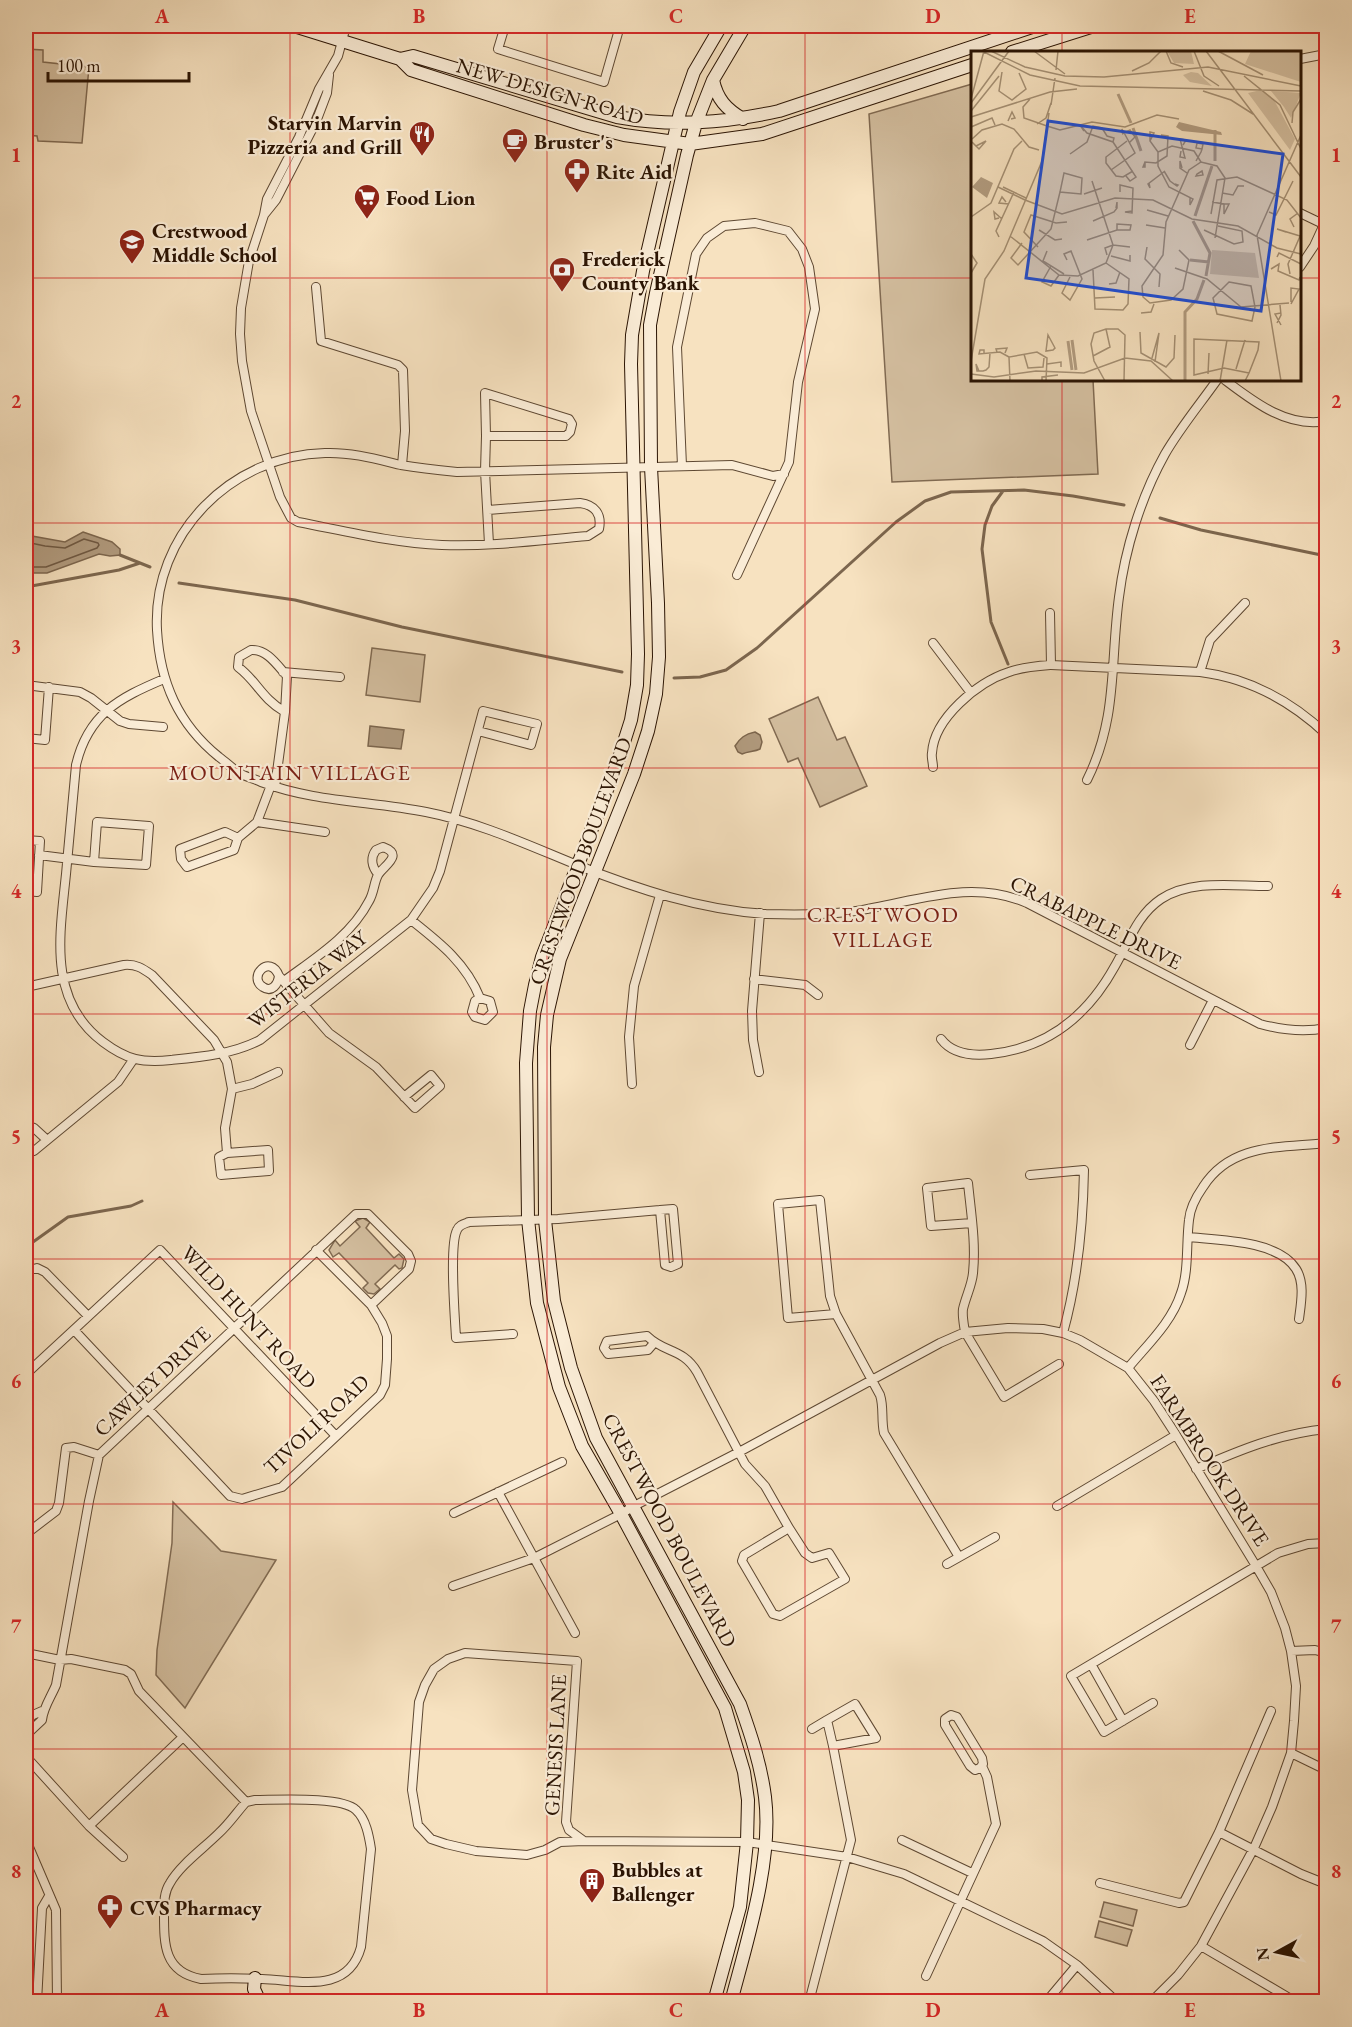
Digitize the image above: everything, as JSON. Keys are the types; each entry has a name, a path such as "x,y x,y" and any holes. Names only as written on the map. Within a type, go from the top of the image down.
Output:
{"main road":[{"name":"NEW DESIGN ROAD","path":"294,26 400,59 411,70 584,125 624,135 690,144 762,134 971,65"},
{"name":"CRESTWOOD BOULEVARD","path":"714,2001 740,1907 747,1842 748,1800 744,1772 725,1708 582,1446 559,1387 537,1303 528,1219 526,1063 530,1011 542,957 617,764 631,720 637,685 638,607 633,467 632,335 643,271 678,123 694,72 721,26"},
{"name":"CRESTWOOD BOULEVARD","path":"731,2001 754,1914 765,1845 764,1789 756,1749 740,1704 596,1438 571,1368 554,1301 545,1220 544,1047 547,1016 560,959 634,774 648,731 656,694 659,657 651,466 650,326 696,123 713,80 745,26"},
{"name":"NEW DESIGN ROAD","path":"400,59 413,56 617,117 649,123 696,123 743,119 779,111 1035,26"},
{"path":"1015,51 1094,26"},
{"path":"1007,34 1012,51"},
{"path":"713,80 721,102 743,119"},
{"path":"643,271 649,286 646,314 649,359"},
{"path":"248,2001 255,1984"},
{"path":"255,1984 260,2001"}],"street":[{"path":"346,26 338,56 329,72 327,93 276,200 264,216 249,261 241,308 240,334 251,411 286,511 298,522 392,541 442,545 489,544 588,536 598,529 600,524 598,512 594,507 580,503 488,510"},
{"path":"505,26 498,49 603,82 620,26"},
{"path":"1324,26 1326,41"},
{"path":"1301,59 1326,54"},
{"path":"1301,214 1326,222 1314,246 1301,264"},
{"path":"682,466 677,347 696,254 707,238 724,226 755,223 788,231 802,249 809,267 815,309 798,382 789,462 737,575"},
{"path":"316,287 321,341 398,365 404,370 405,431 402,465"},
{"path":"1087,780 1103,743 1110,712 1119,597 1130,543 1146,497 1165,454 1216,381"},
{"path":"1226,381 1264,408 1297,420 1326,421"},
{"path":"486,436 566,436 572,424 569,419 485,393 485,471 489,544"},
{"name":"CRABAPPLE DRIVE","path":"784,474 773,476 732,465 485,471 431,470 355,454 326,453 295,455 269,462 220,490 192,519 177,541 162,584 157,623 159,652 165,679 184,720 208,748 241,774 273,786 309,796 426,812 455,819 660,895 714,907 760,913 826,914 855,911 957,892 975,890 998,892 1027,903 1260,1024 1283,1030 1326,1028"},
{"path":"1200,672 1210,640 1245,603"},
{"path":"1050,613 1051,665"},
{"path":"933,643 971,693"},
{"path":"238,838 225,832 202,840 180,849 181,860 187,867 234,850 238,838 257,822 273,786 285,712 287,676 267,655 256,650 245,652 238,657 238,667 249,675 256,687 273,705 285,712"},
{"path":"933,766 932,752 936,735 957,705 971,693 989,680 1010,671 1051,665 1222,675 1256,687 1304,713 1326,734"},
{"path":"283,672 340,677"},
{"name":"WISTERIA WAY","path":"165,679 125,697 106,711 87,734 76,765 59,945 63,978 71,1002 84,1023 108,1046 133,1060 167,1060 222,1053 249,1046 260,1040 411,920 433,888 455,819 478,731"},
{"path":"26,685 80,692 120,721 163,727"},
{"path":"26,738 45,740 49,687"},
{"path":"483,711 537,724 531,745 478,731 483,711"},
{"path":"39,855 94,862 146,866 149,826 97,822 94,862"},
{"path":"257,822 326,832"},
{"path":"26,840 40,841 37,892 26,891"},
{"path":"378,874 370,900 356,922 326,950 282,979 329,1033 376,1067 404,1097"},
{"path":"941,1039 947,1047 956,1051 970,1055 987,1055 1006,1053 1045,1039 1068,1025 1086,1009 1116,964 1138,922 1159,900 1188,887 1268,886"},
{"path":"632,1084 629,1037 634,986 660,895"},
{"path":"759,1071 753,1040 754,979 760,913"},
{"path":"411,920 450,952 462,965 480,998"},
{"path":"26,987 133,964 152,975 214,1040 226,1062 232,1089 225,1128 227,1153"},
{"path":"754,979 805,985 818,995"},
{"path":"1190,1045 1214,1000"},
{"path":"26,1152 34,1151 118,1082 133,1060"},
{"path":"232,1089 252,1084 278,1072"},
{"path":"26,1125 34,1128 46,1139"},
{"path":"1128,1368 1176,1307 1182,1291 1189,1217 1195,1198 1210,1175 1238,1155 1259,1150 1326,1143"},
{"path":"268,1150 270,1171 221,1175 219,1157 227,1153 268,1150"},
{"path":"1030,1175 1084,1170 1076,1280 1063,1333"},
{"path":"972,1222 931,1226 927,1188 968,1183 975,1249 973,1276 963,1310 966,1332 1004,1397 1059,1364"},
{"path":"836,1314 788,1318 778,1204 820,1200 830,1296 836,1314 883,1403 881,1422 884,1433 959,1557"},
{"path":"513,1334 456,1338 454,1251 457,1230 461,1225 469,1222 545,1220 660,1210 673,1209 678,1264 675,1266 666,1265 660,1210"},
{"name":"CAWLEY DRIVE","path":"26,1722 33,1715 42,1711 56,1685 99,1455 356,1214 368,1214 408,1254 411,1261 409,1269 371,1305"},
{"path":"1188,1238 1245,1242 1260,1246 1288,1260 1296,1269 1300,1280 1302,1294 1299,1319"},
{"name":"WILD HUNT ROAD","path":"88,1316 160,1250 336,1436"},
{"name":"TIVOLI ROAD","path":"148,1410 230,1496 242,1498 282,1487 381,1395 385,1385 387,1359 387,1336 382,1323 371,1305 316,1250"},
{"path":"26,1271 30,1268 37,1268 45,1272 88,1316 26,1374"},
{"name":"FARMBROOK DRIVE","path":"453,1586 534,1558 739,1452 940,1343 966,1332 1029,1327 1063,1333 1094,1347 1128,1368 1154,1401 1256,1566 1271,1592 1285,1628 1296,1686 1291,1753 1254,1848 1201,1946 1178,1975 1151,2001"},
{"path":"74,1330 148,1410"},
{"path":"654,1343 648,1350 608,1354 604,1348 607,1341 647,1336 654,1343 681,1354 691,1364 751,1472 765,1486 805,1553 812,1558 829,1552 845,1579 780,1616 773,1614 742,1561 744,1555 789,1528"},
{"path":"1196,1469 1280,1436 1326,1429"},
{"path":"1057,1506 1176,1435"},
{"path":"26,1534 56,1511 66,1448 74,1447 99,1455"},
{"path":"454,1513 562,1462"},
{"path":"498,1492 575,1633"},
{"path":"947,1564 995,1537"},
{"path":"1153,1703 1104,1732 1071,1676 1278,1553 1308,1544 1326,1543"},
{"path":"1291,1651 1315,1650 1326,1653"},
{"path":"26,1653 60,1660 71,1659 125,1670 131,1674 139,1691 246,1802 337,1801 348,1804 358,1811 368,1833 371,1849 361,1947 350,1970 330,1980 317,1982 255,1984 187,1975 179,1970 170,1959 164,1940 164,1900 168,1885 177,1873 222,1831 246,1802"},
{"name":"GENESIS LANE","path":"465,1653 577,1661 566,1822 569,1830 584,1841 560,1842 545,1850 527,1855 476,1851 431,1839 417,1825 412,1790 418,1702 434,1669 448,1659 465,1653"},
{"path":"1091,1664 1123,1720"},
{"path":"812,1729 855,1704 876,1738 833,1746"},
{"name":"CAWLEY DRIVE","path":"26,1735 42,1720 42,1711"},
{"path":"1100,1883 1179,1903 1184,1902 1219,1832 1271,1711"},
{"path":"926,1976 996,1824 987,1777 982,1767 982,1758 957,1717 953,1714 948,1716 945,1719 945,1725 970,1766 977,1770 982,1767"},
{"path":"809,2001 851,1840 827,1720"},
{"path":"89,1826 183,1737"},
{"path":"1291,1753 1326,1770"},
{"path":"30,1761 89,1826 123,1857"},
{"path":"1219,1832 1301,1874 1326,1884"},
{"path":"26,1840 56,1910 57,2001"},
{"path":"902,1840 972,1873"},
{"path":"584,1841 747,1842 847,1857 904,1874 1043,1941 1077,1965 1117,2001"},
{"path":"37,2001 42,1908 49,1896"},
{"path":"1201,1946 1296,2001"},
{"path":"1046,2001 1077,1965"}],"shaded area":[{"path":"26,49 43,50 43,62 89,67 82,143 38,141 37,136 26,135"},
{"path":"971,84 971,381 1093,381 1098,474 892,482 869,114"},
{"path":"372,648 425,655 420,702 366,695"},
{"path":"818,697 837,740 845,737 867,786 820,807 798,758 788,762 769,719"},
{"path":"363,1218 370,1222 366,1228 394,1258 399,1254 404,1259 402,1268 399,1269 395,1265 375,1284 380,1289 374,1294 368,1293 363,1288 368,1283 339,1253 333,1257 329,1250 335,1240 340,1246 360,1227 355,1221"},
{"path":"173,1502 221,1551 276,1560 185,1708 156,1675 157,1650 172,1543"},
{"path":"1104,1902 1137,1910 1133,1926 1100,1917"},
{"path":"1099,1921 1132,1930 1127,1946 1095,1937"}],"water":[{"path":"83,532 112,542 120,549 120,555 99,554 47,573 26,573 26,535 65,542"},
{"path":"370,726 404,730 401,749 368,746"},
{"path":"755,732 760,735 762,742 760,749 742,754 738,752 735,746 739,741"}],"waterway":[{"path":"674,678 700,677 726,670 757,648 896,522 925,501 951,492 1024,490 1124,505"},
{"path":"1003,491 992,506 985,525 982,549 991,622 1008,664"},
{"path":"1160,518 1201,530 1326,556"},
{"path":"120,555 150,567"},
{"path":"26,587 119,570 140,563"},
{"path":"179,583 295,600 402,627 622,672"},
{"path":"26,1247 68,1217 131,1206 142,1201"}],"place":[{"name":"Starvin Marvin Pizzeria and Grill","path":"422,157"},
{"name":"Bruster's","path":"515,164"},
{"name":"Rite Aid","path":"577,194"},
{"name":"Food Lion","path":"367,220"},
{"name":"Crestwood Middle School","path":"132,265"},
{"name":"Frederick County Bank","path":"562,293"},
{"name":"Bubbles at Ballenger","path":"592,1904"},
{"name":"CVS Pharmacy","path":"110,1930"}],"district":[{"name":"MOUNTAIN VILLAGE","path":"290,772"},
{"name":"CRESTWOOD VILLAGE","path":"883,926"}]}
